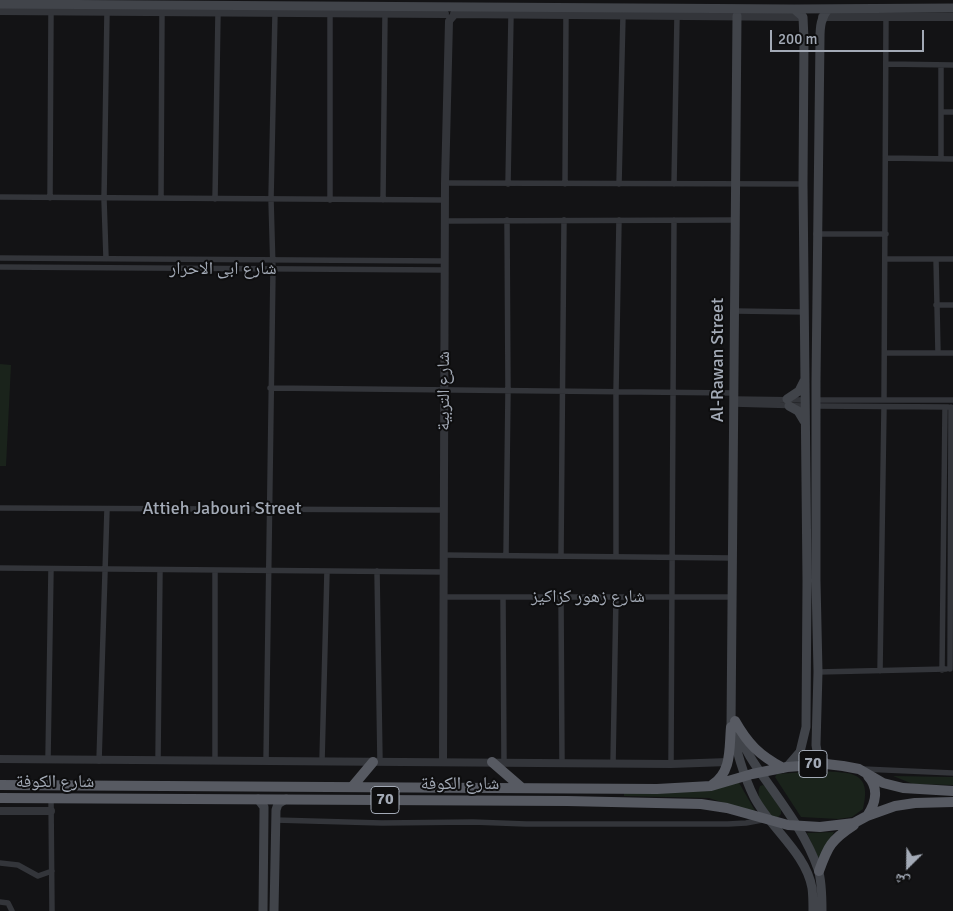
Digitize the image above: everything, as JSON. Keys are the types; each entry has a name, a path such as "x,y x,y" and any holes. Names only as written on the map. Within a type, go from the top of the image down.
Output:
{"highway":[{"path":"733,724 758,752 785,767"},
{"path":"711,786 720,780 724,774 728,762 733,724"},
{"path":"352,788 377,762"},
{"path":"492,762 522,788"},
{"name":"70","path":"760,772 785,767 826,764 862,771 884,782 903,788 953,791"},
{"path":"819,871 828,847 832,842 864,818 871,809 875,794 871,779 862,771"},
{"name":"شارع الكوفة","path":"0,785 657,789 711,786 760,772"},
{"path":"252,786 259,791 257,799"},
{"name":"شارع الكوفة","path":"0,798 567,801 700,804 727,808 766,820"},
{"name":"70","path":"766,820 799,830 832,827 864,818 885,808 905,804 953,802"}],"main road":[{"path":"0,4 81,8 195,3 215,6 295,10 461,7 543,3 699,12 944,4 953,8"},
{"path":"794,9 803,17 804,350 811,581 818,672 816,745 817,751 826,764"},
{"path":"785,767 798,757 805,736 816,403 816,234 820,24 828,9"},
{"name":"Al-Rawan Street","path":"737,16 731,703 733,724 744,776 766,820 788,843 802,862 812,886 812,911"},
{"path":"804,61 819,61"},
{"path":"804,350 816,350"},
{"path":"805,379 799,392 788,403 798,411 806,424"},
{"name":"Al-Rawan Street","path":"733,724 760,772 799,830 819,871"},
{"path":"257,799 264,808 263,911"},
{"path":"274,911 276,810 278,804 286,799"},
{"path":"264,820 275,820"},
{"path":"788,843 789,836 799,830"},
{"path":"819,871 822,911"},
{"path":"264,892 268,889 275,891"}],"street":[{"path":"215,6 215,199"},
{"path":"0,11 52,12 81,8 107,12 162,12 215,6 275,13 295,10 330,14 449,16 677,16 699,12 737,16 803,17"},
{"path":"434,7 449,16"},
{"path":"449,16 461,7"},
{"path":"50,198 52,12"},
{"path":"106,258 104,199 107,12"},
{"path":"161,198 162,12"},
{"path":"266,761 273,270 271,199 275,13"},
{"path":"330,14 330,200"},
{"path":"383,200 385,14"},
{"path":"508,184 511,15"},
{"path":"565,184 566,15"},
{"name":"شارع التربية","path":"443,762 445,183 449,16"},
{"path":"619,184 623,16"},
{"path":"674,184 677,16"},
{"path":"822,18 953,16"},
{"path":"884,400 886,17"},
{"path":"887,64 953,65"},
{"path":"941,65 941,159"},
{"path":"941,112 953,112"},
{"path":"886,158 953,159"},
{"path":"445,183 803,184"},
{"path":"0,197 445,200"},
{"path":"445,220 736,220"},
{"path":"506,556 508,391 507,220"},
{"path":"561,556 564,220"},
{"path":"616,557 619,220"},
{"path":"670,764 674,220"},
{"path":"816,234 886,234"},
{"name":"شارع ابی الاحرار","path":"0,258 445,261"},
{"path":"886,259 953,259"},
{"path":"936,260 938,353"},
{"name":"شارع ابی الاحرار","path":"0,267 445,270"},
{"path":"936,305 953,306"},
{"path":"735,311 804,312"},
{"path":"885,353 953,353"},
{"path":"270,388 673,393 805,403"},
{"path":"816,403 884,400 953,400"},
{"path":"918,400 918,408"},
{"path":"816,403 884,407 950,407"},
{"path":"880,671 884,407"},
{"path":"818,672 952,669 952,437 950,407"},
{"path":"942,670 950,407"},
{"name":"Attieh Jabouri Street","path":"0,508 444,510"},
{"path":"99,761 107,509"},
{"path":"444,555 733,558"},
{"path":"0,568 444,572"},
{"path":"48,759 51,569"},
{"path":"158,760 160,570"},
{"path":"215,570 215,760"},
{"path":"322,761 327,571"},
{"path":"377,571 377,762"},
{"name":"شارع زهور كزاكيز","path":"443,597 733,597"},
{"path":"503,597 504,762"},
{"path":"561,597 562,763"},
{"path":"613,763 616,597"},
{"path":"0,759 670,764 728,762"},
{"path":"862,771 953,773"},
{"path":"51,798 52,911"},
{"path":"0,811 51,811"},
{"path":"275,820 382,824 473,822 526,824 728,824 766,820"},
{"path":"0,863 18,866 38,876 52,871"},
{"path":"0,902 8,903 12,911"}],"shaded area":[{"path":"0,364 11,365 6,466 0,466"},
{"path":"819,771 848,773 861,780 865,796 863,809 852,817 838,819 801,817 775,777 777,774"},
{"path":"893,776 953,777 953,785 913,784"},
{"path":"738,781 757,814 709,798 624,796 624,791"},
{"path":"760,786 767,787 781,810 781,814 778,817 771,817 761,802 759,790"},
{"path":"834,832 820,862 807,833"}]}
